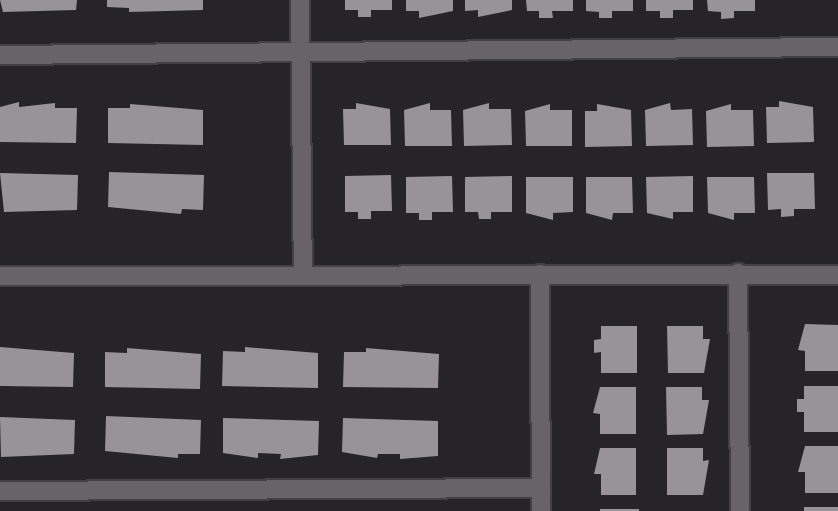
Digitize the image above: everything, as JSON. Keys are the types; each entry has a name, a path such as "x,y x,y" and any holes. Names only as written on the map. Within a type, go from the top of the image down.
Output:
{"street":[{"path":"300,0 303,275"},
{"path":"0,55 300,50 838,47"},
{"path":"0,276 738,273 838,275"},
{"path":"738,273 740,511"},
{"path":"540,274 541,511"},
{"path":"0,490 541,488"}],"building":[{"path":"0,0 77,0 76,10 3,12"},
{"path":"107,0 203,0 203,10 129,12 129,8 107,7"},
{"path":"345,0 392,0 392,10 371,10 371,17 358,17 358,10 345,10"},
{"path":"406,0 453,0 453,11 419,18 419,11 406,11"},
{"path":"465,0 512,0 512,10 478,17 478,10 465,11"},
{"path":"526,0 573,0 573,11 552,11 553,18 539,18 539,11 527,11"},
{"path":"586,0 633,0 633,11 612,11 612,18 599,18 599,12 586,11"},
{"path":"646,0 693,0 693,10 673,10 673,18 660,18 660,11 646,11"},
{"path":"707,0 755,0 755,11 734,11 734,18 721,19 721,12 708,11"},
{"path":"779,101 813,107 814,142 767,143 766,107 779,107"},
{"path":"19,102 19,107 55,103 55,108 77,108 76,143 0,142 0,107"},
{"path":"356,103 390,109 391,145 344,145 343,109 356,109"},
{"path":"430,103 430,110 451,110 452,146 405,146 404,110"},
{"path":"489,103 489,109 511,109 512,145 464,146 463,110"},
{"path":"670,103 671,110 692,109 693,145 646,146 645,110"},
{"path":"130,104 203,110 203,145 108,143 108,108 130,108"},
{"path":"550,104 550,110 572,110 572,146 526,146 525,111"},
{"path":"597,104 631,110 632,146 585,147 585,111 597,111"},
{"path":"731,104 731,110 753,110 754,146 707,147 706,111"},
{"path":"109,172 204,175 203,210 182,209 181,214 108,207"},
{"path":"0,173 78,175 77,210 4,212"},
{"path":"767,173 814,173 815,209 794,209 794,216 781,217 781,209 768,210"},
{"path":"391,175 392,211 371,211 371,219 358,219 358,212 345,212 345,176"},
{"path":"452,176 453,212 432,212 432,220 419,220 419,213 406,213 406,177"},
{"path":"512,176 512,212 491,212 491,219 479,219 478,212 465,212 465,177"},
{"path":"693,176 693,212 673,212 673,219 647,213 646,177"},
{"path":"526,177 573,177 573,212 553,213 553,220 526,213"},
{"path":"586,177 632,177 633,213 613,213 612,220 586,213"},
{"path":"707,177 754,177 755,213 734,213 734,220 708,213"},
{"path":"805,324 838,325 838,371 805,371 805,351 798,350"},
{"path":"601,326 637,326 637,373 601,373 601,352 594,353 594,340 601,339"},
{"path":"667,326 703,326 703,339 710,339 704,373 668,373"},
{"path":"0,347 74,353 73,387 0,386"},
{"path":"245,347 318,353 318,388 222,386 223,351 245,352"},
{"path":"127,348 201,354 200,389 105,387 105,352 127,353"},
{"path":"366,348 439,354 438,388 343,387 344,352 366,352"},
{"path":"804,386 838,386 838,432 804,432 804,412 797,412 797,399 804,399"},
{"path":"600,387 636,387 636,434 600,434 600,414 593,413"},
{"path":"666,387 702,387 702,400 709,400 703,434 667,435"},
{"path":"106,416 201,420 200,454 178,454 178,458 105,451"},
{"path":"0,417 75,420 74,454 1,457"},
{"path":"223,418 319,421 318,455 280,459 281,454 258,453 258,458 223,453"},
{"path":"343,418 438,421 438,456 400,459 400,454 378,454 377,458 342,452"},
{"path":"805,446 838,446 838,493 805,493 805,472 798,472"},
{"path":"600,448 636,448 636,495 601,495 601,474 594,474"},
{"path":"667,448 703,448 703,461 709,460 703,495 667,495"},
{"path":"804,507 838,507 838,511 804,511"},
{"path":"600,509 639,509 639,511 600,511"}]}
